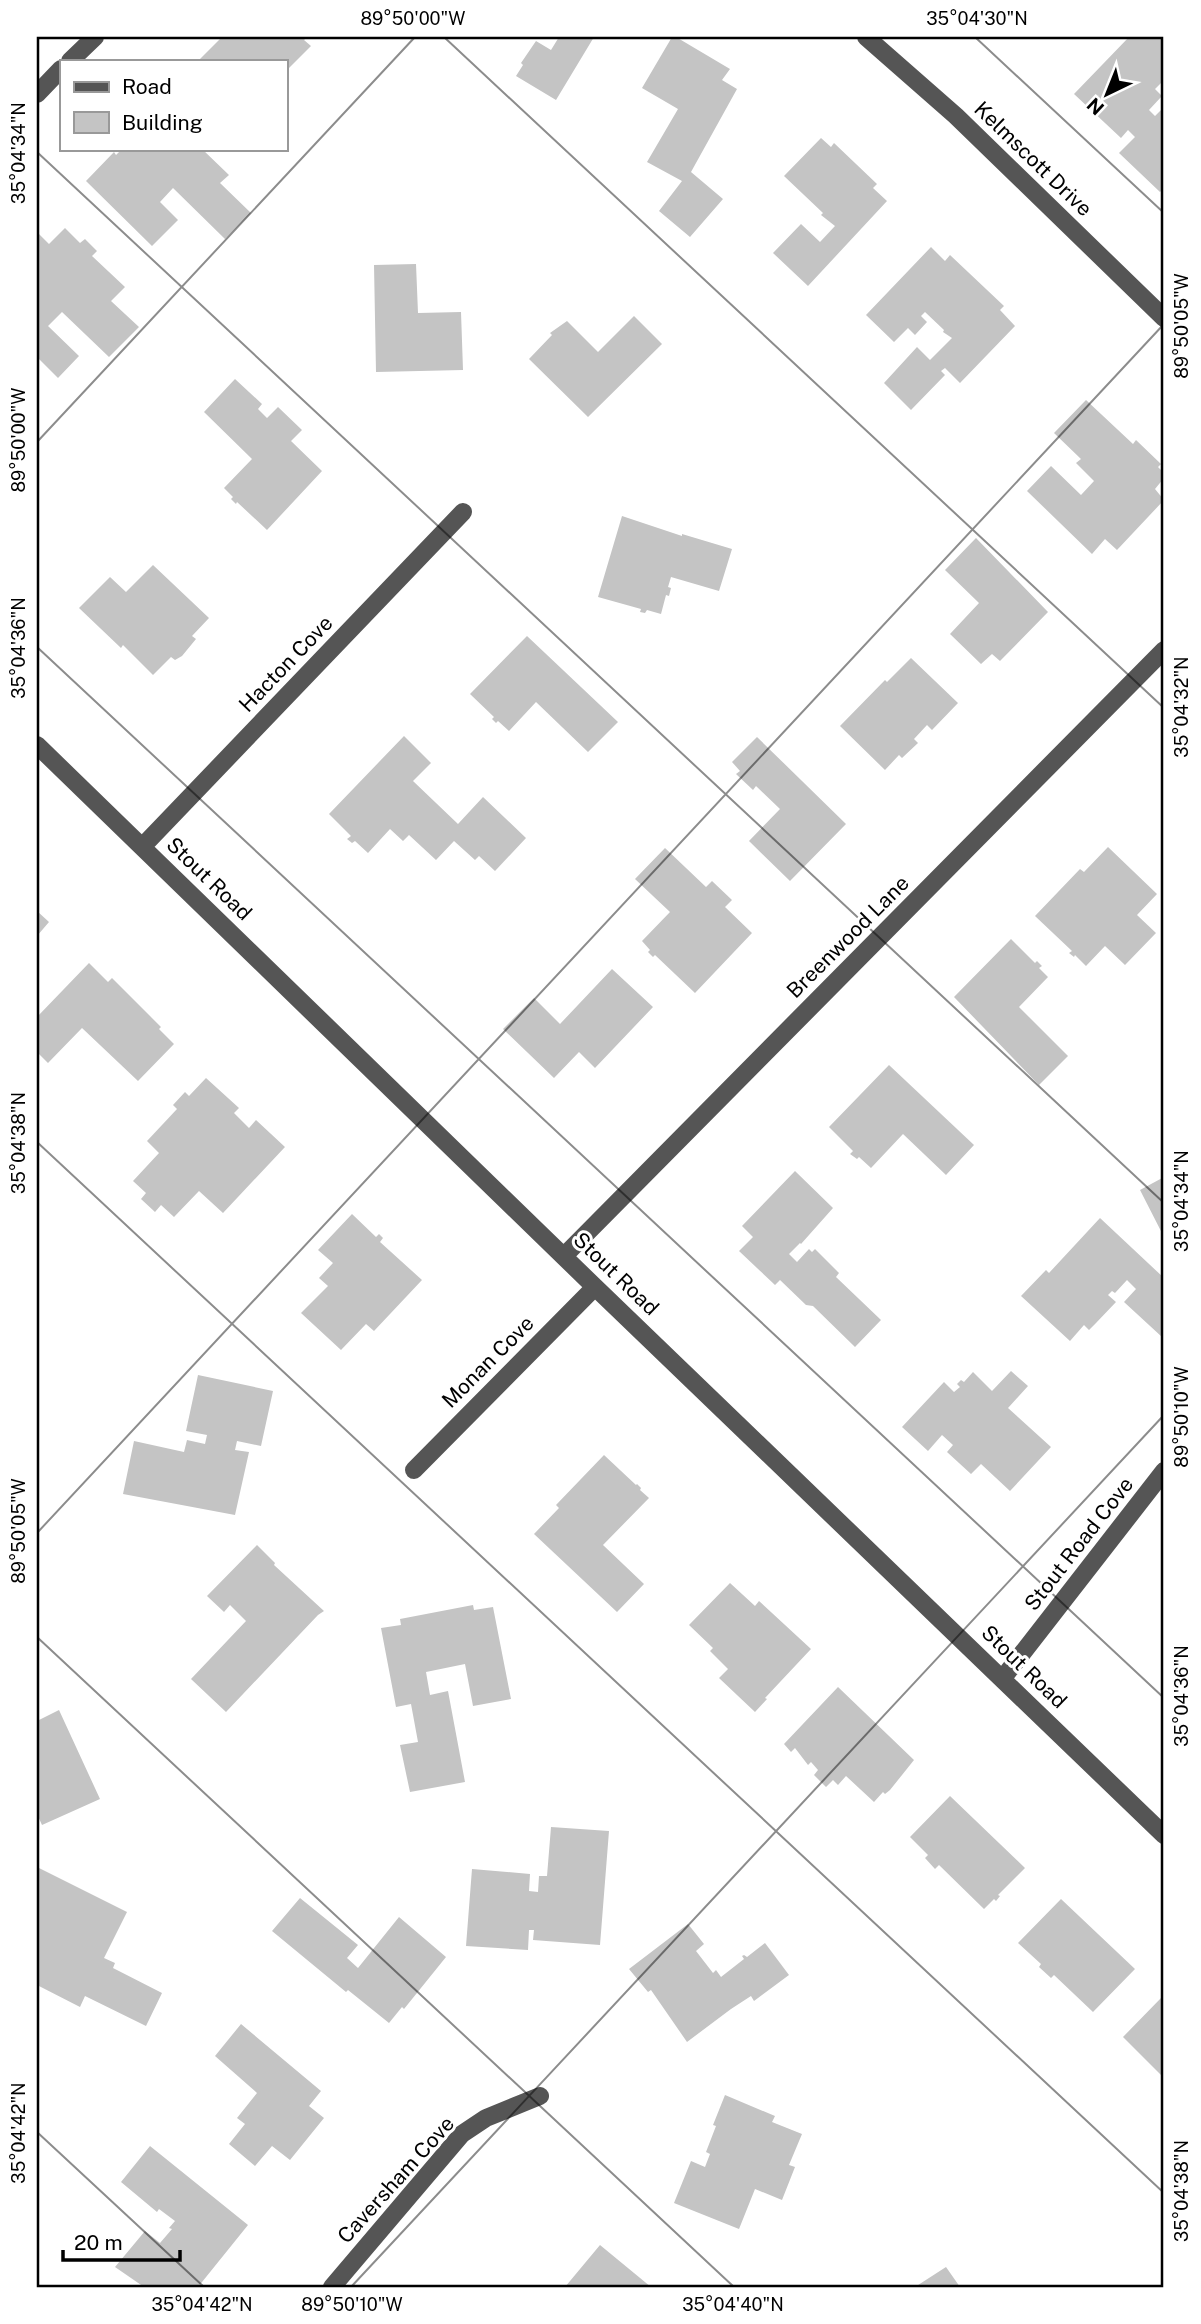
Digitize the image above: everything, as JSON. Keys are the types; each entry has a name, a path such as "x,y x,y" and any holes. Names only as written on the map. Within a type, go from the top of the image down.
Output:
{"street":[{"path":"71,60 94,37"},
{"name":"Kelmscott Drive","path":"866,37 956,116 1164,318"},
{"path":"37,93 60,70"},
{"name":"Hacton Cove","path":"142,847 463,512"},
{"name":"Breenwood Lane","path":"564,1255 1164,650"},
{"name":"Stout Road","path":"37,745 1164,1835"},
{"name":"Monan Cove","path":"414,1470 595,1287"},
{"name":"Stout Road Cove","path":"1003,1678 1164,1471"},
{"name":"Caversham Cove","path":"332,2287 461,2134 486,2118 540,2096"}],"building":[{"path":"222,37 307,37 304,40 311,46 287,70 287,60 199,60"},
{"path":"559,37 594,37 556,100 516,76 523,65 521,63 536,41 551,50"},
{"path":"672,37 730,69 722,80 737,89 691,172 723,199 690,237 659,211 682,181 647,162 678,109 642,88"},
{"path":"1129,37 1164,37 1164,80 1155,89 1162,96 1149,110 1155,116 1164,107 1164,188 1160,192 1119,153 1135,137 1128,130 1121,138 1074,94"},
{"path":"821,138 831,147 834,143 877,184 873,188 887,201 808,286 773,253 801,224 820,242 835,226 784,176"},
{"path":"121,150 203,150 229,175 220,183 251,213 225,239 173,188 160,202 178,220 152,246 86,181 114,152 116,155"},
{"path":"65,228 80,243 85,239 97,251 92,256 125,287 111,301 139,327 109,357 62,312 48,326 79,356 58,378 37,357 37,232 49,244"},
{"path":"931,247 945,261 950,255 1004,306 1000,310 1015,326 960,383 945,368 941,371 945,375 911,410 884,383 917,347 930,360 952,338 925,312 921,316 927,322 915,335 908,328 894,342 866,315"},
{"path":"416,264 418,313 461,312 463,370 376,372 374,265"},
{"path":"634,316 662,344 588,417 529,359 552,335 550,333 567,321 598,352"},
{"path":"235,379 262,404 258,409 267,418 278,407 302,430 291,441 322,471 267,530 237,502 236,504 224,488 252,459 204,412"},
{"path":"1086,400 1133,444 1136,440 1161,464 1158,467 1164,473 1164,478 1155,489 1164,500 1117,550 1105,539 1092,554 1027,491 1051,466 1081,495 1094,481 1076,463 1081,459 1054,433"},
{"path":"622,516 732,549 719,591 671,577 669,596 666,595 661,614 647,610 645,613 640,612 641,609 598,597"},
{"path":"976,538 1048,612 1000,661 992,654 981,664 950,634 979,603 945,570"},
{"path":"153,565 209,618 192,636 196,639 182,656 175,660 171,657 153,675 123,645 121,648 79,608 110,577 126,592"},
{"path":"527,636 618,722 588,752 536,702 509,731 498,721 496,723 492,719 494,717 470,694"},
{"path":"911,658 958,703 932,730 927,725 914,739 918,743 902,758 899,755 885,770 840,726"},
{"path":"404,736 431,763 413,781 458,824 483,797 526,838 495,871 479,856 475,860 454,841 436,860 409,835 403,841 390,829 368,853 355,841 352,843 347,839 351,836 329,814"},
{"path":"757,737 846,824 790,881 749,841 780,809 756,786 753,790 736,774 740,771 732,762"},
{"path":"1108,847 1157,894 1137,915 1156,933 1125,965 1105,946 1086,966 1069,953 1072,951 1035,916 1080,869 1084,872"},
{"path":"665,848 706,887 712,881 732,900 725,907 752,933 695,993 655,955 653,957 642,941 670,912 635,879"},
{"path":"37,911 49,922 37,936"},
{"path":"1011,939 1035,963 1037,961 1042,966 1039,968 1048,977 1019,1007 1068,1056 1039,1085 954,997"},
{"path":"89,963 108,982 112,978 161,1027 159,1029 174,1044 138,1081 82,1028 48,1063 37,1052 37,1017"},
{"path":"612,969 653,1007 595,1068 579,1052 554,1078 503,1029 534,998 560,1024"},
{"path":"889,1065 974,1145 946,1175 903,1134 871,1168 859,1157 857,1159 850,1154 853,1151 829,1127"},
{"path":"206,1078 239,1108 234,1113 249,1128 256,1120 285,1147 223,1213 199,1191 174,1217 161,1205 155,1212 141,1199 146,1193 133,1181 159,1153 147,1141 177,1109 173,1105 185,1092 189,1096"},
{"path":"795,1171 833,1208 789,1254 797,1262 809,1249 812,1252 815,1249 839,1273 836,1277 881,1320 855,1347 813,1306 806,1305 780,1280 775,1285 739,1251 753,1237 742,1226"},
{"path":"1164,1177 1164,1237 1140,1190"},
{"path":"352,1214 376,1237 379,1234 383,1238 380,1242 422,1280 374,1331 366,1324 341,1350 301,1313 328,1286 319,1278 333,1263 318,1250"},
{"path":"1100,1218 1164,1278 1162,1337 1124,1302 1136,1289 1127,1280 1115,1293 1112,1291 1108,1295 1116,1302 1089,1330 1084,1325 1070,1341 1021,1296 1046,1270 1049,1273"},
{"path":"1011,1371 1028,1386 1008,1408 1051,1447 1010,1491 981,1464 971,1474 947,1452 953,1445 942,1435 928,1451 902,1427 944,1382 954,1392 960,1387 957,1384 961,1380 964,1382 973,1372 992,1391"},
{"path":"198,1375 273,1391 261,1446 237,1441 235,1450 249,1452 235,1515 123,1494 134,1441 184,1452 187,1440 205,1444 207,1435 186,1431"},
{"path":"604,1455 649,1498 603,1545 644,1584 617,1612 534,1534 559,1508 556,1505"},
{"path":"257,1545 274,1565 324,1611 226,1712 191,1679 246,1621 230,1605 224,1612 207,1596"},
{"path":"730,1583 755,1606 759,1601 811,1649 755,1712 719,1678 728,1669 710,1651 713,1648 689,1625"},
{"path":"473,1605 474,1610 493,1607 511,1699 473,1706 465,1664 426,1672 430,1695 448,1691 465,1782 410,1792 400,1745 418,1742 411,1704 396,1707 381,1628 401,1625 400,1619"},
{"path":"838,1687 914,1760 890,1790 885,1794 883,1792 874,1802 846,1776 838,1785 833,1780 826,1787 814,1775 818,1770 811,1762 808,1765 795,1748 791,1752 784,1744"},
{"path":"59,1710 100,1799 42,1825 37,1814 37,1721"},
{"path":"950,1796 1025,1868 998,1895 1000,1896 996,1901 994,1899 984,1909 939,1865 935,1869 925,1858 928,1855 910,1837"},
{"path":"551,1827 609,1831 600,1945 533,1940 534,1930 529,1930 528,1950 466,1946 472,1869 530,1874 529,1891 538,1892 539,1876 547,1876"},
{"path":"37,1867 127,1912 104,1958 115,1963 113,1968 162,1993 146,2026 85,1996 80,2007 37,1985"},
{"path":"300,1898 358,1945 347,1958 358,1968 399,1917 446,1957 404,2009 402,2007 389,2023 348,1990 346,1992 272,1931"},
{"path":"1061,1899 1135,1969 1093,2012 1054,1975 1051,1978 1039,1967 1041,1964 1018,1943"},
{"path":"688,1924 704,1944 696,1951 713,1973 716,1970 721,1977 744,1959 742,1956 747,1957 765,1943 789,1975 754,2001 751,1996 731,2009 687,2042 651,1990 648,1992 629,1969"},
{"path":"1161,1998 1164,2001 1164,2078 1123,2037"},
{"path":"241,2024 321,2091 309,2106 324,2118 290,2160 272,2146 255,2166 229,2144 245,2124 237,2118 257,2093 215,2056"},
{"path":"725,2095 775,2116 772,2122 802,2134 789,2165 795,2167 782,2200 755,2189 739,2229 674,2203 691,2161 705,2167 710,2154 706,2152 716,2126 713,2125"},
{"path":"150,2146 248,2225 198,2287 144,2287 115,2267 145,2231 160,2243 175,2221 159,2209 157,2212 121,2182"},
{"path":"600,2245 651,2287 565,2287"},
{"path":"946,2267 960,2287 915,2287"}]}
